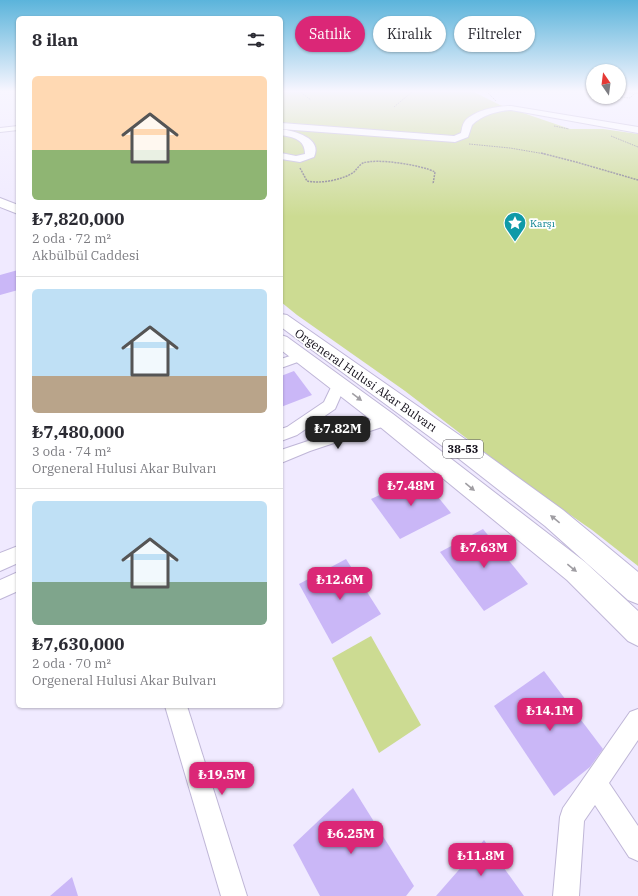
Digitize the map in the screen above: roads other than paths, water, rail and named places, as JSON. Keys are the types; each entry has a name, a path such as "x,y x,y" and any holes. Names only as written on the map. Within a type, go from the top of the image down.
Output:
{"main road":[{"path":"0,194 16,199"},
{"path":"0,202 16,209"},
{"name":"Orgeneral Hulusi Akar Bulvarı","path":"283,320 457,445 554,518 638,590"},
{"name":"Orgeneral Hulusi Akar Bulvarı","path":"283,345 291,360 339,384 576,571 638,631"}],"street":[{"path":"283,156 295,159 310,155 306,140 298,135 286,133"},
{"path":"370,133 451,139 460,138 465,135 465,133"},
{"path":"283,434 292,431 330,405 339,384"},
{"path":"283,456 305,447 386,420"},
{"path":"0,562 16,555"},
{"path":"0,590 16,582"},
{"path":"177,708 234,896"},
{"path":"566,896 572,817 638,720"},
{"path":"594,784 638,848"}],"place":[{"name":"Karşı","path":"515,242"}]}
